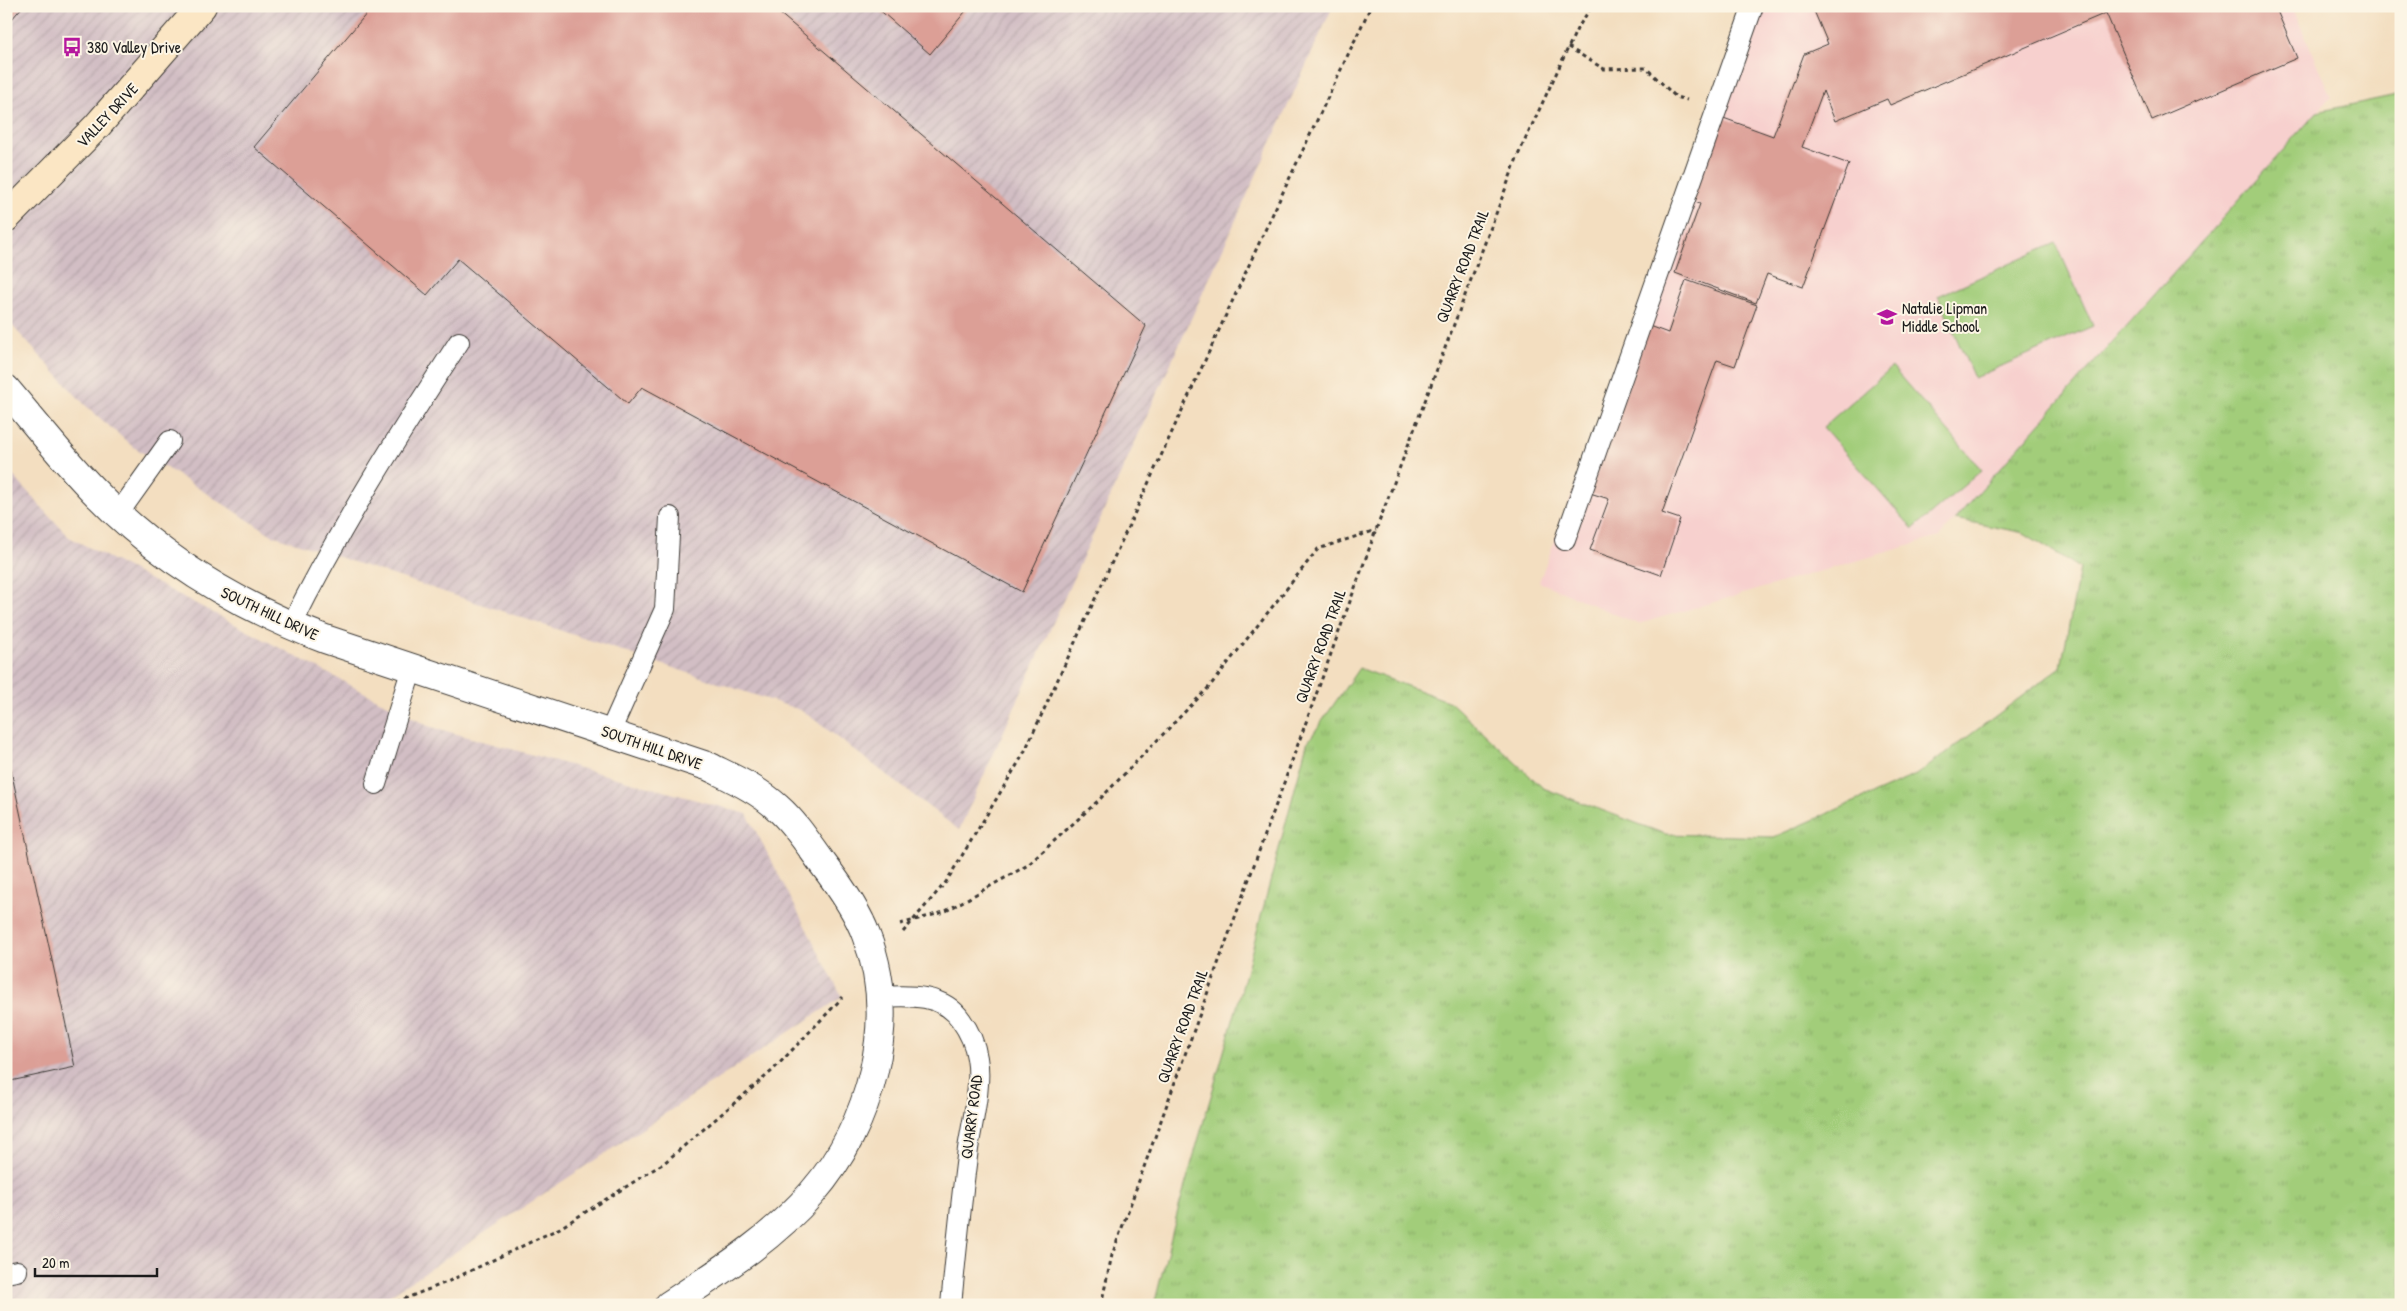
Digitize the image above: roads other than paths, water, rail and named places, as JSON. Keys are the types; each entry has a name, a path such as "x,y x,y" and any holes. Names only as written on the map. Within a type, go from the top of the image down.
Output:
{"main road":[{"name":"VALLEY DRIVE","path":"6,218 97,126 202,6"}],"street":[{"name":"SOUTH HILL DRIVE","path":"6,389 72,467 118,514 198,577 291,626 710,767 744,784 778,808 797,828 839,884 866,935 881,997 879,1045 868,1094 844,1147 813,1193 771,1234 669,1305"}],"lane":[{"path":"1565,540 1752,6"},
{"path":"291,626 318,571 375,471 459,342"},
{"path":"118,514 170,441"},
{"path":"610,732 665,609 670,517"},
{"path":"376,784 412,668"},
{"name":"QUARRY ROAD","path":"881,997 924,998 945,1004 960,1019 971,1037 977,1059 976,1086 962,1192 951,1305"}],"place":[{"name":"380 Valley Drive","path":"72,47"},
{"name":"Natalie Lipman Middle School","path":"1887,317"}]}
